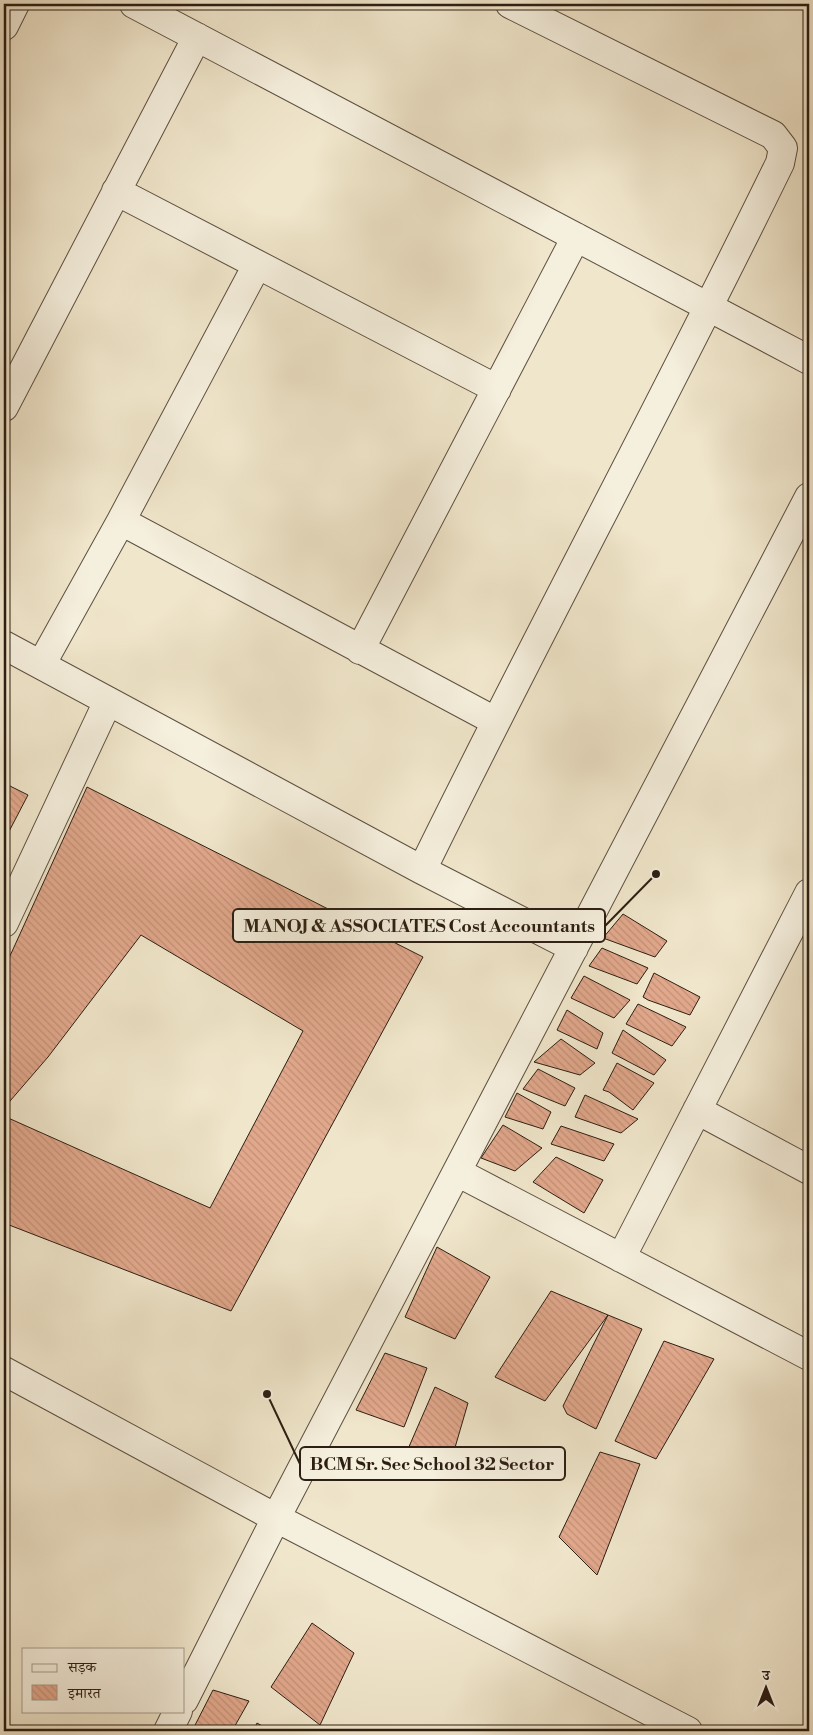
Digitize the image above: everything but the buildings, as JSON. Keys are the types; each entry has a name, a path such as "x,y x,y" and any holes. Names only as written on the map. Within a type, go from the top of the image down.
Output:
{"street":[{"path":"4,26 15,4"},
{"path":"134,4 809,360"},
{"path":"422,870 495,721 710,308 780,163 783,148 773,135 510,4"},
{"path":"4,408 197,37"},
{"path":"116,191 497,389"},
{"path":"360,650 576,237"},
{"path":"41,664 121,521 257,265"},
{"path":"185,1698 276,1518 809,497"},
{"path":"121,521 495,721"},
{"path":"4,645 422,870 574,948"},
{"path":"4,924 108,701"},
{"path":"621,1258 809,893"},
{"path":"697,1110 809,1170"},
{"path":"457,1172 809,1356"},
{"path":"4,1371 276,1518 688,1731"},
{"path":"168,1731 178,1712"}],"place":[{"name":"MANOJ & ASSOCIATES Cost Accountants","path":"656,874"},
{"name":"BCM Sr. Sec School 32 Sector","path":"267,1394"}]}
